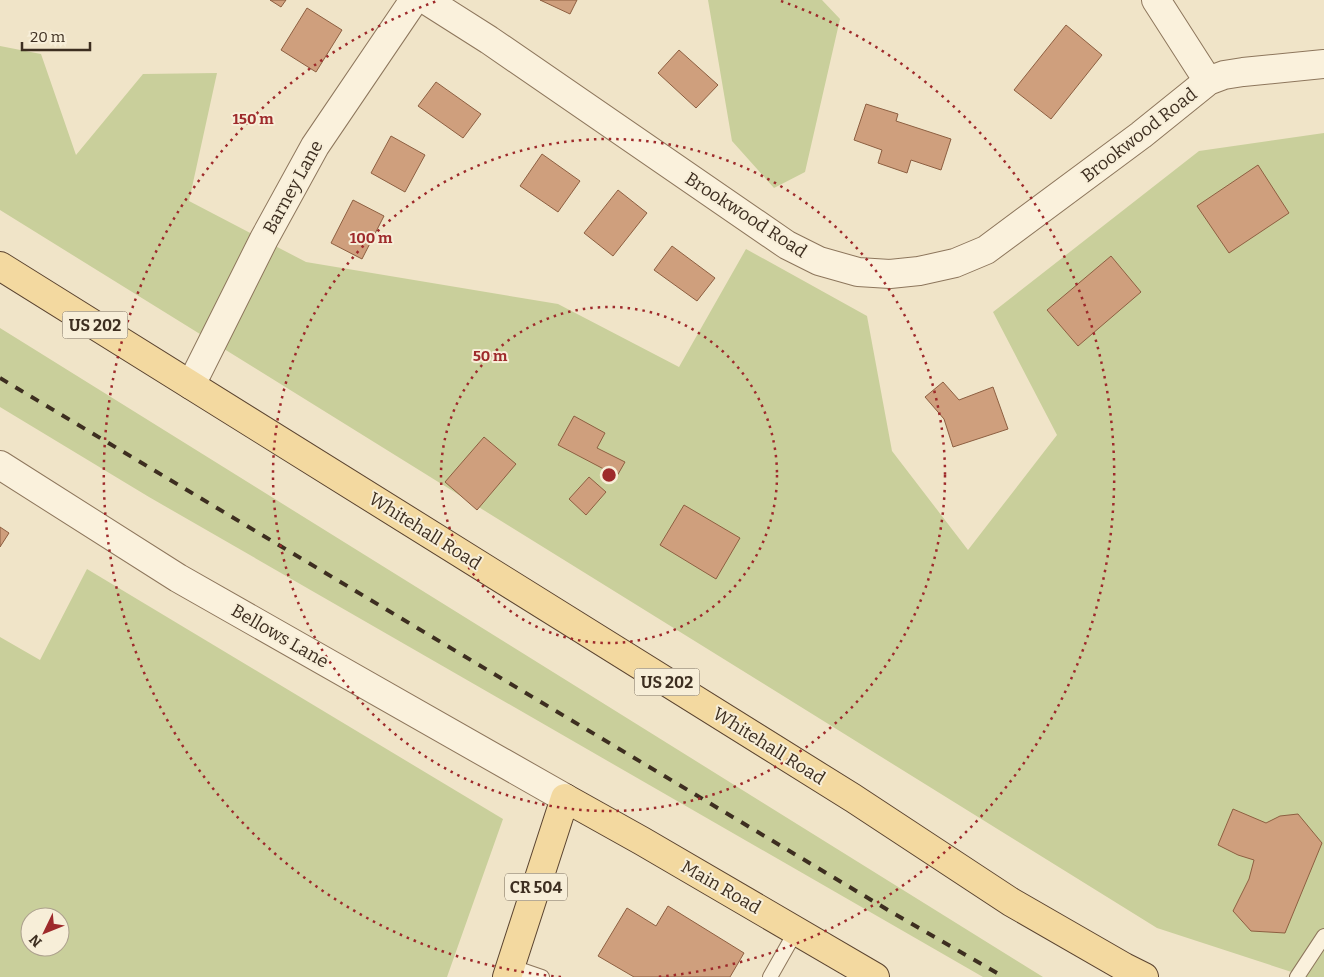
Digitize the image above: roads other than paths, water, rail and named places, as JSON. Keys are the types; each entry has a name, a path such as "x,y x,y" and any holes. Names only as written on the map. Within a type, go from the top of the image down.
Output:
{"main road":[{"name":"US 202","path":"0,266 191,385"},
{"name":"Whitehall Road","path":"191,385 852,798 1011,902 1144,977"},
{"name":"Main Road","path":"565,798 796,931 865,975"},
{"name":"CR 504","path":"509,971 565,798"}],"street":[{"name":"Barney Lane","path":"191,385 264,239 315,146 414,0"},
{"name":"Brookwood Road","path":"426,0 489,40 787,245 819,261 858,272 890,274 919,271 955,263 986,250 1141,135 1208,81 1243,72 1324,64"},
{"path":"1156,0 1208,81"},
{"name":"Bellows Lane","path":"0,465 178,578 565,798"}],"lane":[{"path":"770,977 796,931"},
{"path":"1297,977 1324,936"},
{"path":"509,971 542,977"}],"railway":[{"path":"0,378 893,913 1004,977"}]}
